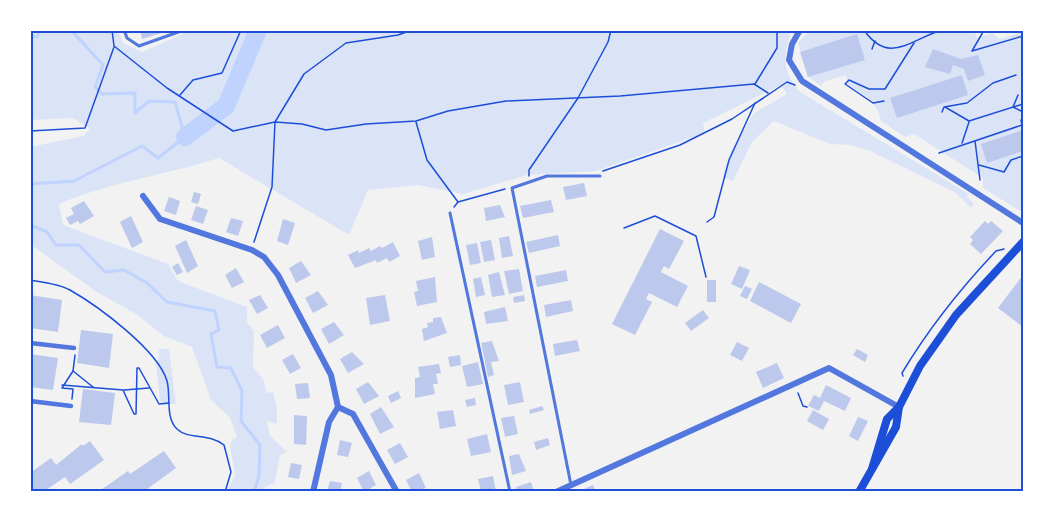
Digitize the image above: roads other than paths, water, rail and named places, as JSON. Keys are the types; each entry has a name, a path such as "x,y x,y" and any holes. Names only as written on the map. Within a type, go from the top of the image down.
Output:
{"main road":[{"path":"859,492 872,469 885,422 899,407 921,366 956,315 1023,242"}],"street":[{"path":"800,30 792,44 789,60 802,81 1023,223"},
{"path":"143,196 160,219 252,250 264,257 278,275 332,375 338,407 329,423 313,492"},
{"path":"30,343 74,348"},
{"path":"556,492 829,368 899,407"},
{"path":"30,401 71,406"},
{"path":"338,407 353,414 397,492"}],"lane":[{"path":"124,30 127,38 139,46 184,30"},
{"path":"568,486 512,188 529,180 547,176 600,177"},
{"path":"450,213 510,492"}],"waterway":[{"path":"30,35 37,37 40,30"},
{"path":"30,184 74,181 142,146 158,158 185,137 175,102 149,101 135,113 135,93 102,94 95,87 103,65 71,30"},
{"path":"185,137 226,106 258,30"},
{"path":"30,225 47,232 56,245 79,245 105,272 124,270 147,283 167,302 215,311 219,330 211,334 217,367 231,368 242,391 241,421 260,445 259,476 254,492"}]}
